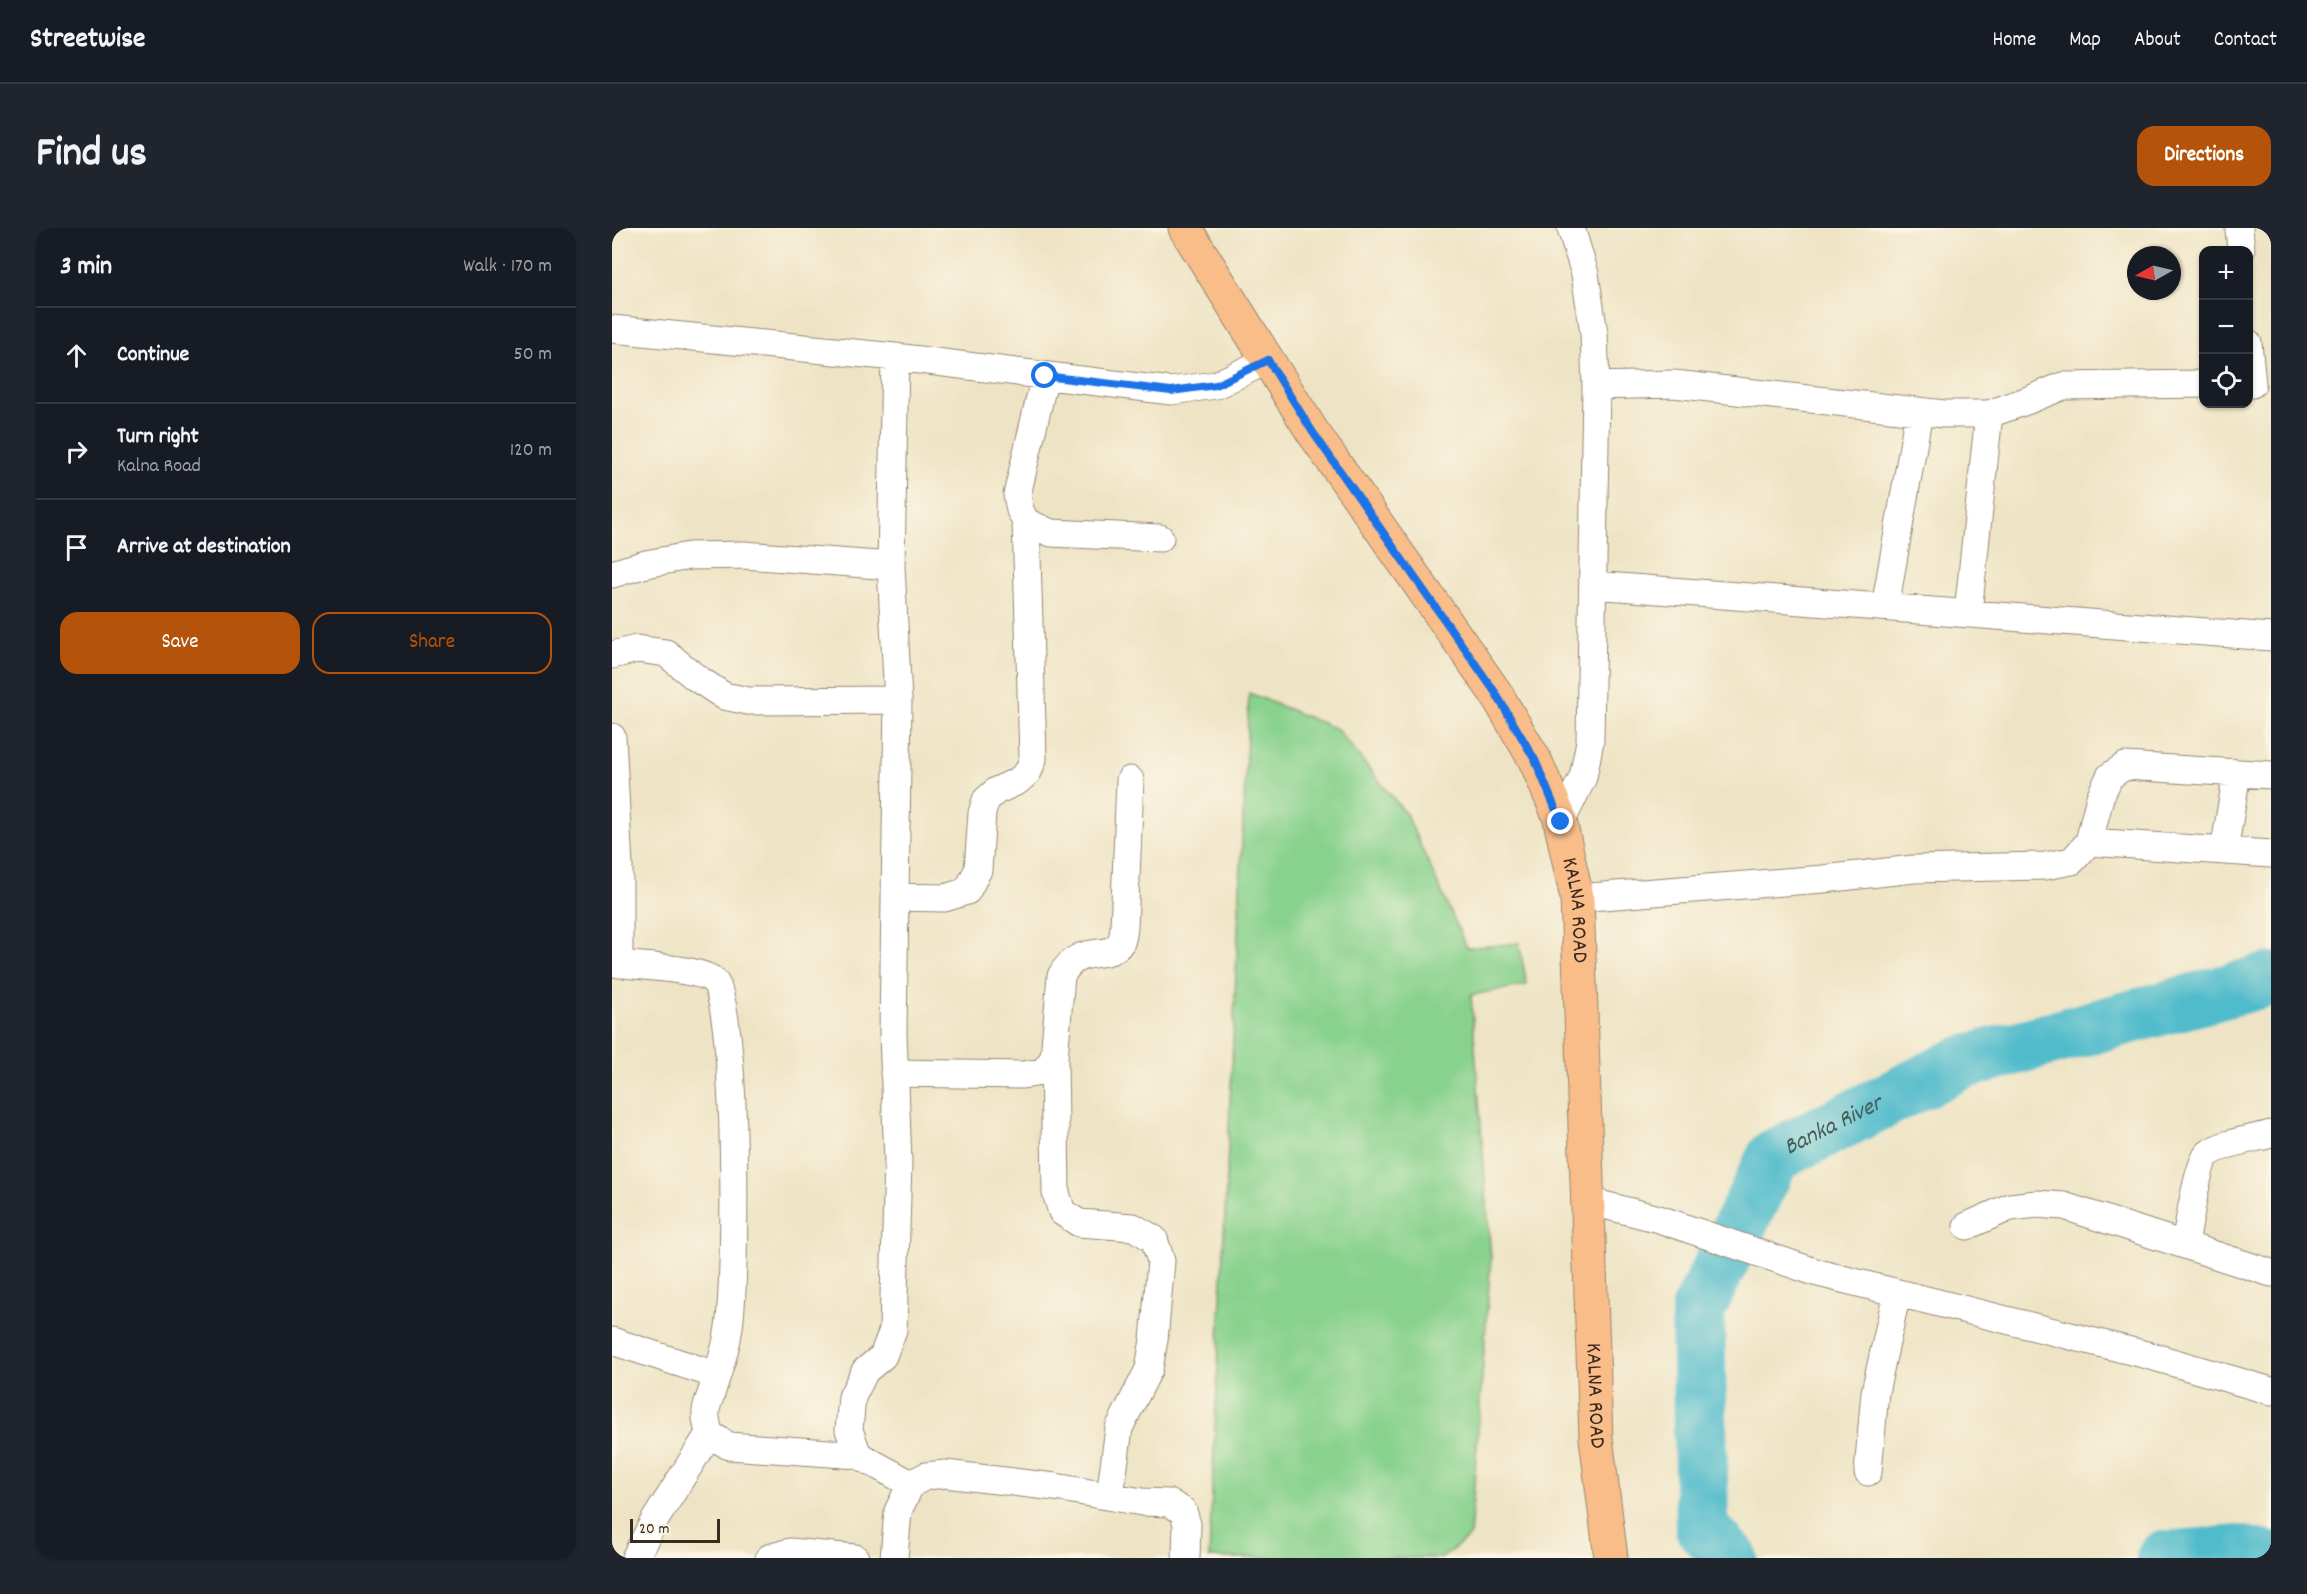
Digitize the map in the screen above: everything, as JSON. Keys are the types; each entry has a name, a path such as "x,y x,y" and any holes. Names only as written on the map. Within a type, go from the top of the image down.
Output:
{"main road":[{"name":"KALNA ROAD","path":"1185,228 1312,431 1495,692 1535,760 1561,822 1577,898 1596,1438 1611,1558"}],"street":[{"path":"1561,822 1583,777 1590,741 1593,585 1596,386 1594,333 1585,274 1571,228"},
{"path":"2239,228 2241,246"},
{"path":"612,329 895,357 1171,391 1216,385 1268,360"},
{"path":"2250,354 2257,384"},
{"path":"858,1455 849,1430 852,1397 865,1371 883,1356 893,1330 898,1162 893,1033 898,700 891,566 895,357"},
{"path":"895,897 945,898 967,891 978,870 982,813 986,800 996,791 1018,781 1028,772 1034,759 1026,522 1020,510 1017,495 1045,376"},
{"path":"1596,386 1674,384 1919,412 1989,414 2063,386 2199,384"},
{"path":"1886,607 1919,412"},
{"path":"1968,613 1989,414"},
{"path":"1026,522 1051,533 1160,538"},
{"path":"612,574 646,564 689,556 744,555 891,566"},
{"path":"1593,585 2271,637"},
{"path":"612,655 638,649 666,653 695,677 724,696 748,701 898,700"},
{"path":"612,737 616,867 615,964 704,975 715,982 725,1012 731,1094 734,1195 734,1250 729,1333 706,1412 709,1434 653,1523 635,1558"},
{"path":"1577,898 1823,879 1914,869 2044,866 2072,861 2089,842 2100,797 2110,776 2125,766 2271,775"},
{"path":"2224,851 2237,773"},
{"path":"1110,1496 1119,1428 1149,1369 1161,1261 1154,1239 1133,1227 1079,1222 1062,1212 1056,1193 1054,1058 1061,976 1067,964 1078,956 1109,952 1120,943 1124,928 1130,780"},
{"path":"2089,842 2271,854"},
{"path":"894,1073 1022,1075 1043,1072 1054,1058"},
{"path":"2185,1245 2201,1168 2206,1156 2215,1150 2271,1134"},
{"path":"1588,1200 1659,1219 1818,1273 2151,1356 2271,1391"},
{"path":"1967,1226 2010,1207 2037,1204 2064,1206 2271,1273"},
{"path":"1868,1472 1875,1392 1897,1293"},
{"path":"612,1341 716,1375"},
{"path":"709,1434 729,1446 858,1455 911,1484"},
{"path":"894,1558 898,1511 911,1484 926,1476 945,1474 1142,1502 1169,1503 1183,1511 1187,1524 1186,1558"},
{"path":"769,1558 789,1552 855,1558"}],"green space":[{"path":"1249,693 1337,729 1406,814 1467,948 1519,943 1527,985 1471,995 1491,1258 1470,1536 1442,1558 1209,1558"}],"waterway":[{"name":"Banka River","path":"1731,1558 1702,1528 1698,1310 1774,1156 1961,1063 2271,979"},
{"name":"Banka River","path":"2163,1558 2240,1552 2266,1558"}],"route":[{"path":"1045,376 1171,391 1216,385 1268,360 1312,431 1495,692 1535,760 1561,822"}]}
